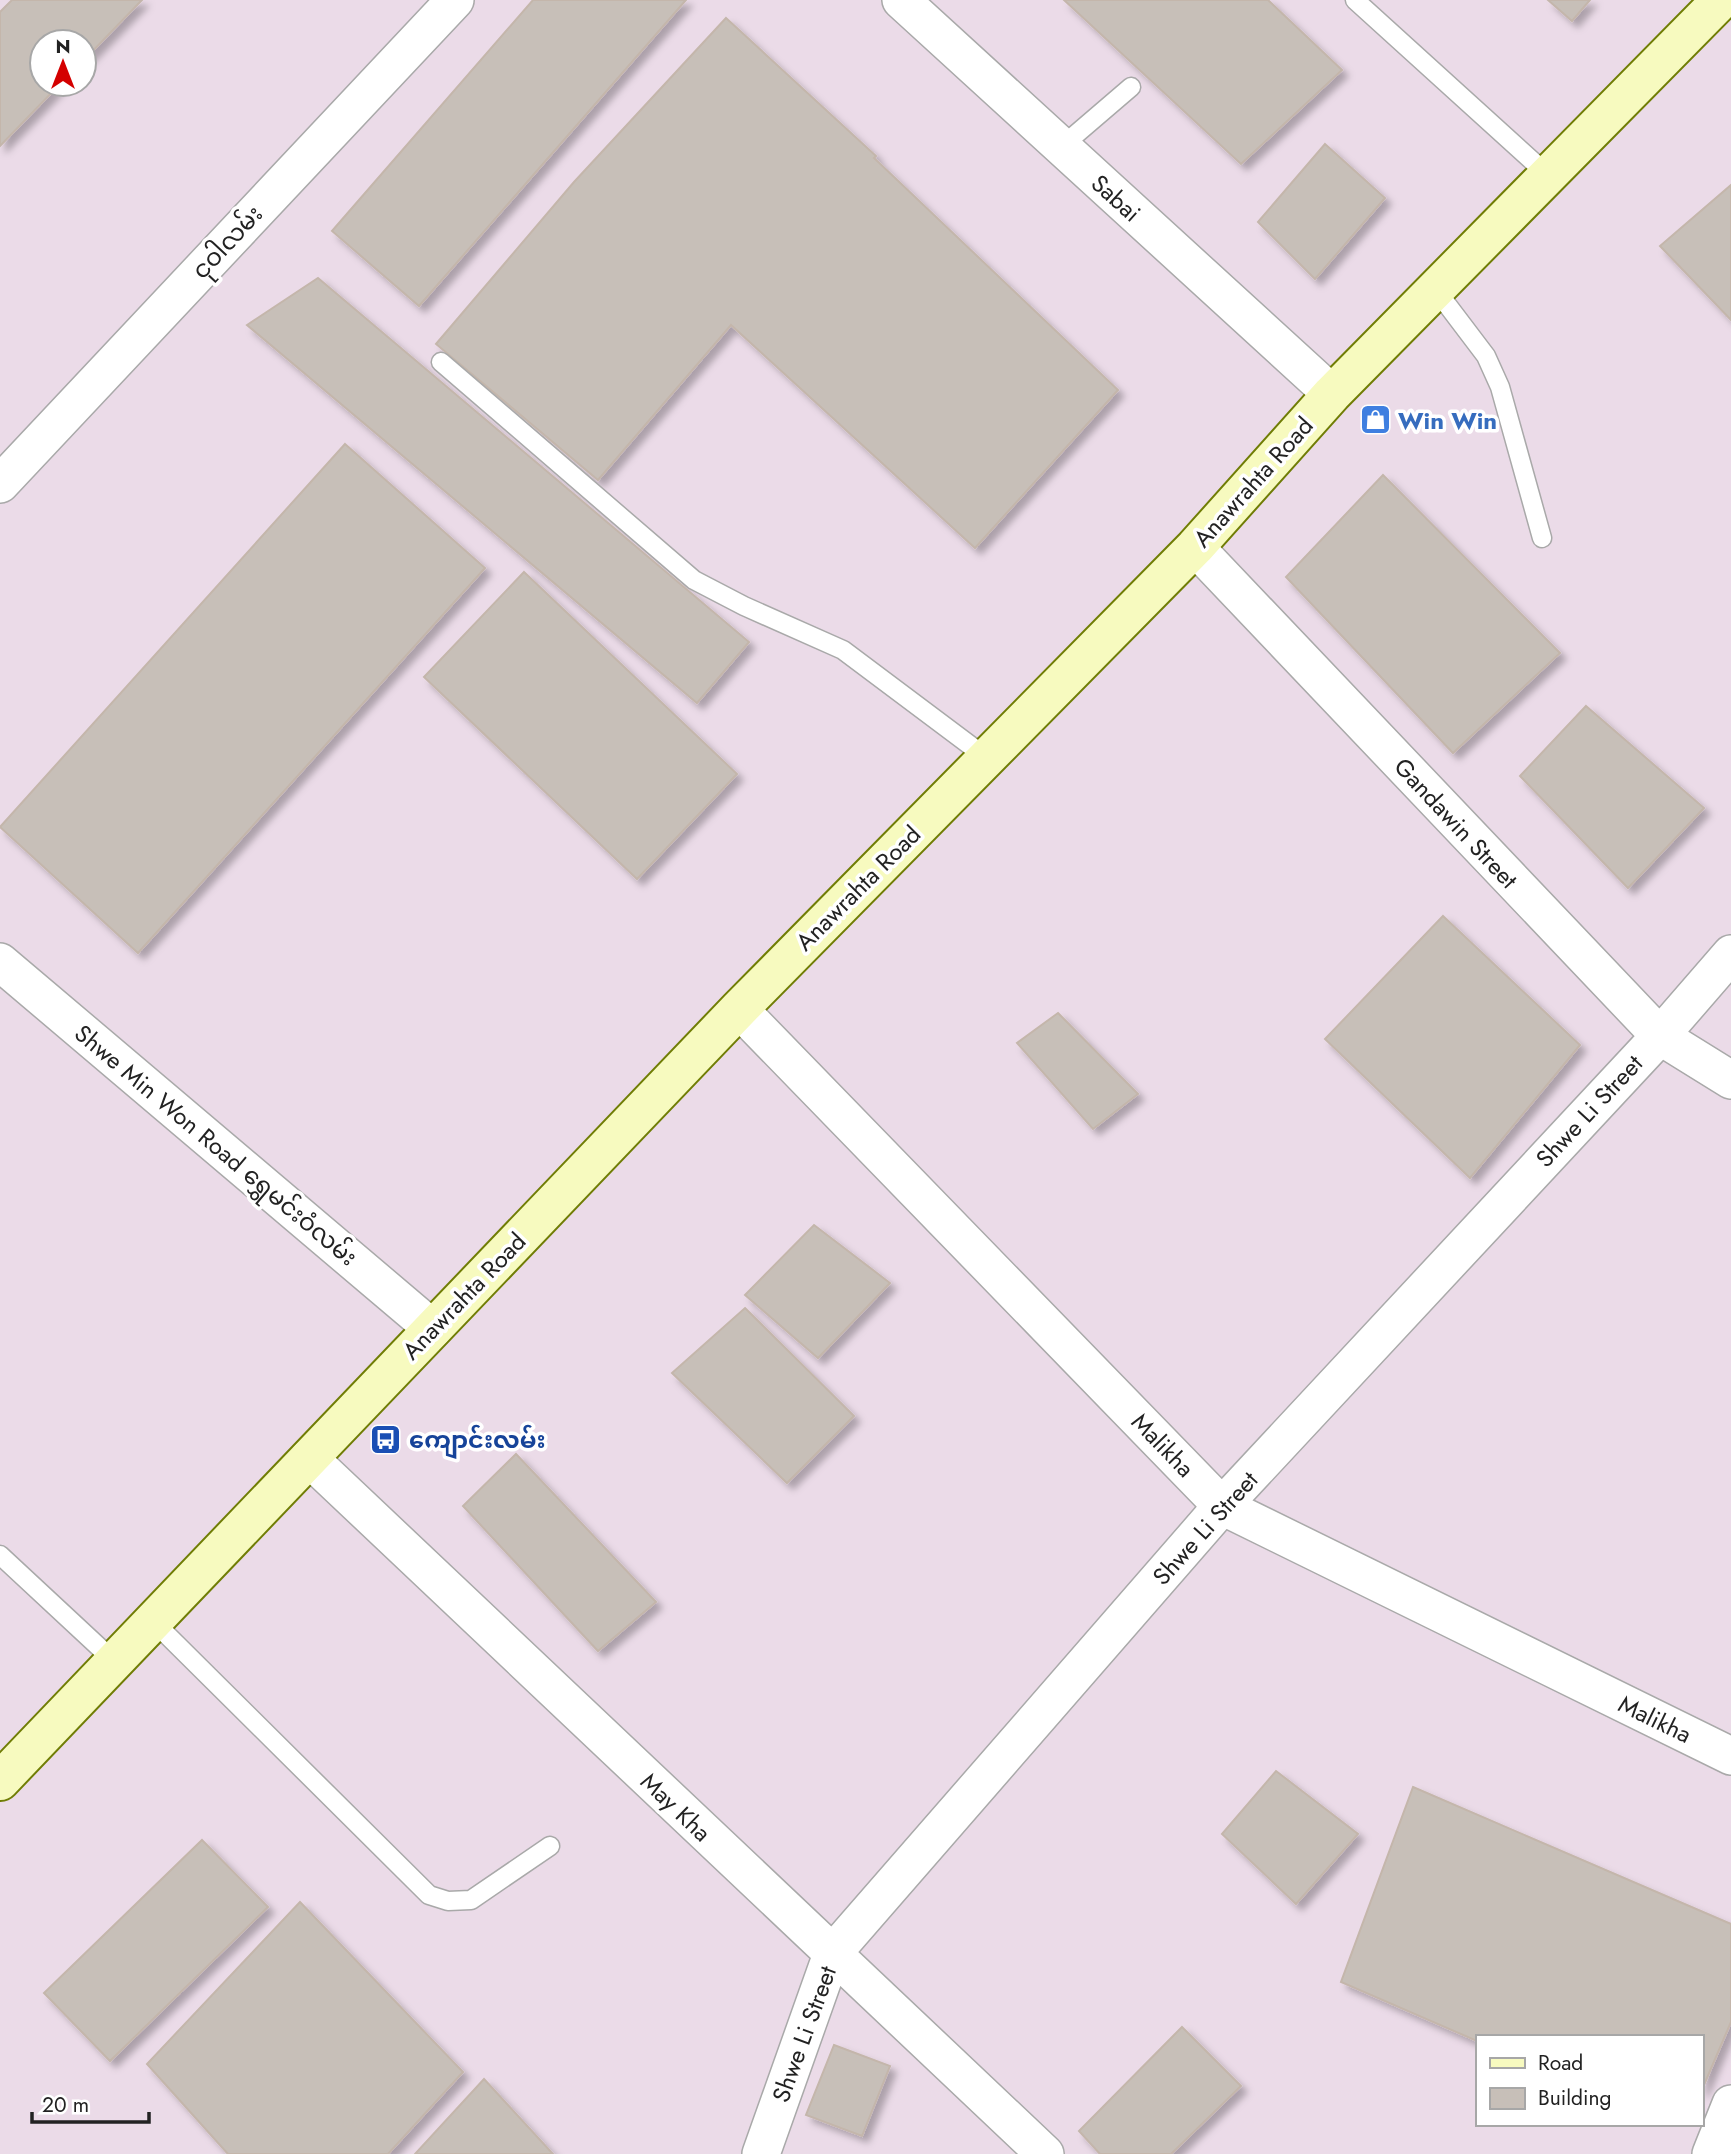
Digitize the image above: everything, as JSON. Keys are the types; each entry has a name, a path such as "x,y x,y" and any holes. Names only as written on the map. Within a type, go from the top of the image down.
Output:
{"main road":[{"name":"Anawrahta Road","path":"0,1781 739,1009 1195,547 1332,394 1721,0"}],"street":[{"name":"ငုဝါလမ်း","path":"0,484 455,0"},
{"name":"Sabai","path":"901,0 1332,394"},
{"name":"Gandawin Street","path":"1195,547 1660,1035 1731,1080"},
{"name":"Shwe Li Street","path":"761,2154 832,1954 1222,1506 1660,1035 1731,954"},
{"name":"Shwe Min Won Road ရွှေမင်းဝံလမ်း","path":"0,962 433,1329"},
{"name":"Malikha","path":"739,1009 1222,1506 1731,1756"},
{"name":"May Kha","path":"309,1458 1045,2154"},
{"path":"1711,2154 1731,2104"}],"lane":[{"path":"1355,0 1549,176"},
{"path":"1060,147 1131,87"},
{"path":"1436,290 1486,356 1500,387 1542,538"},
{"path":"441,362 694,580 744,606 843,650 987,758"},
{"path":"0,1555 114,1661"},
{"path":"153,1621 429,1895 448,1901 471,1900 550,1846"}],"shaded area":[{"path":"0,0 1731,0 1731,2154 0,2154"}],"building":[{"path":"12,0 142,0 98,46 98,28 28,28 28,98 46,98 0,146 0,12"},
{"path":"533,0 686,0 419,306 332,231"},
{"path":"1064,0 1268,0 1342,70 1241,164"},
{"path":"1548,0 1590,0 1572,21"},
{"path":"726,18 876,156 874,158 1118,390 975,548 731,325 598,480 436,344 574,182"},
{"path":"1325,144 1385,198 1315,279 1258,222"},
{"path":"1731,185 1731,320 1660,246"},
{"path":"318,278 749,642 697,703 247,325"},
{"path":"345,444 485,568 138,953 0,827"},
{"path":"1383,475 1560,653 1453,753 1286,577"},
{"path":"524,572 737,774 637,879 424,677"},
{"path":"1586,706 1704,808 1628,888 1520,776"},
{"path":"1443,916 1580,1045 1470,1178 1325,1039"},
{"path":"1058,1013 1138,1094 1093,1129 1017,1043"},
{"path":"814,1225 890,1283 818,1358 745,1295"},
{"path":"745,1308 854,1416 787,1483 672,1373"},
{"path":"516,1454 656,1602 598,1651 463,1506"},
{"path":"1276,1771 1358,1834 1296,1904 1222,1834"},
{"path":"1413,1787 1731,1924 1731,2022 1703,2087 1703,2035 1476,2035 1476,2041 1341,1982"},
{"path":"202,1840 268,1907 110,2061 44,1993"},
{"path":"300,1902 463,2072 388,2154 228,2154 147,2064"},
{"path":"1182,2027 1241,2086 1171,2154 1100,2154 1079,2131"},
{"path":"834,2045 890,2066 862,2136 806,2115"},
{"path":"484,2079 553,2154 415,2154"}],"place":[{"name":"Win Win","path":"1375,420"},
{"name":"ကျောင်းလမ်း","path":"386,1439"}]}
